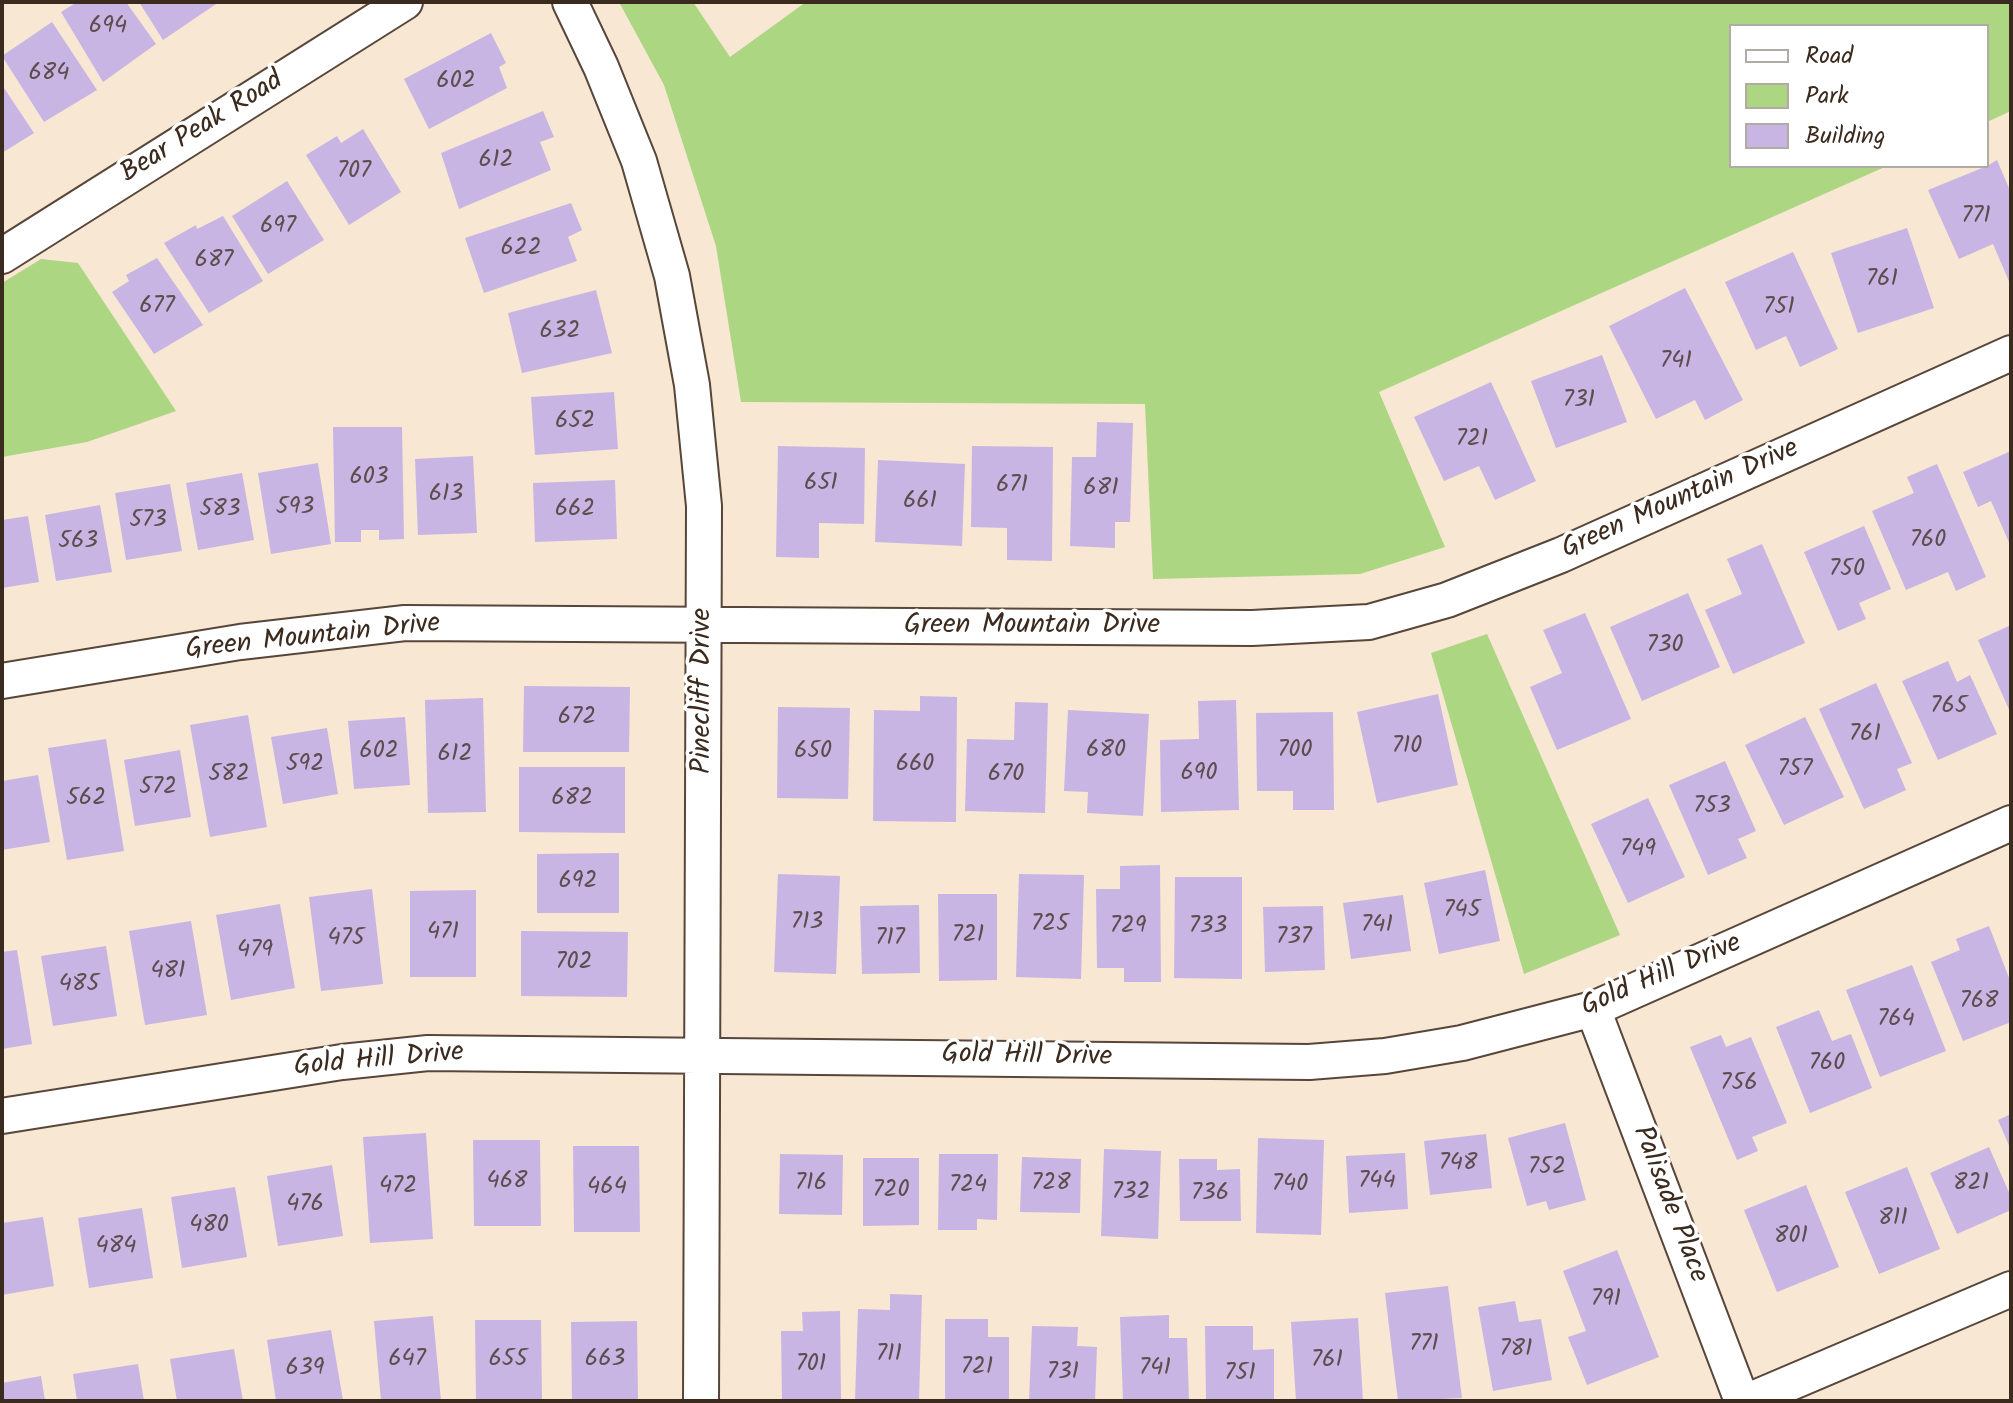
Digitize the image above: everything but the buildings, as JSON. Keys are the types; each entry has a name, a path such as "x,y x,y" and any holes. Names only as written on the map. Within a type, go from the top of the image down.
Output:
{"street":[{"name":"Bear Peak Road","path":"2,256 405,2"},
{"name":"Pinecliff Drive","path":"570,2 601,67 639,161 672,276 692,385 703,491 701,1401"},
{"name":"Green Mountain Drive","path":"2,681 240,642 405,623 1252,628 1369,622 1447,600 1561,555 2011,353"},
{"name":"Gold Hill Drive","path":"2,1116 342,1062 428,1053 1309,1062 1385,1056 1462,1043 1593,1009 2011,823"},
{"name":"Palisade Place","path":"1593,1009 1742,1401"},
{"path":"1748,1401 2011,1289"}],"green space":[{"path":"619,2 693,2 730,57 806,2 2011,2 2011,111 1989,121 1989,24 1729,24 1729,168 1883,168 1379,392 1445,547 1360,574 1153,579 1145,404 741,402 716,246 664,85"},
{"path":"41,259 78,263 176,411 87,442 2,457 2,283"},
{"path":"1487,634 1620,935 1524,974 1431,653"}]}
